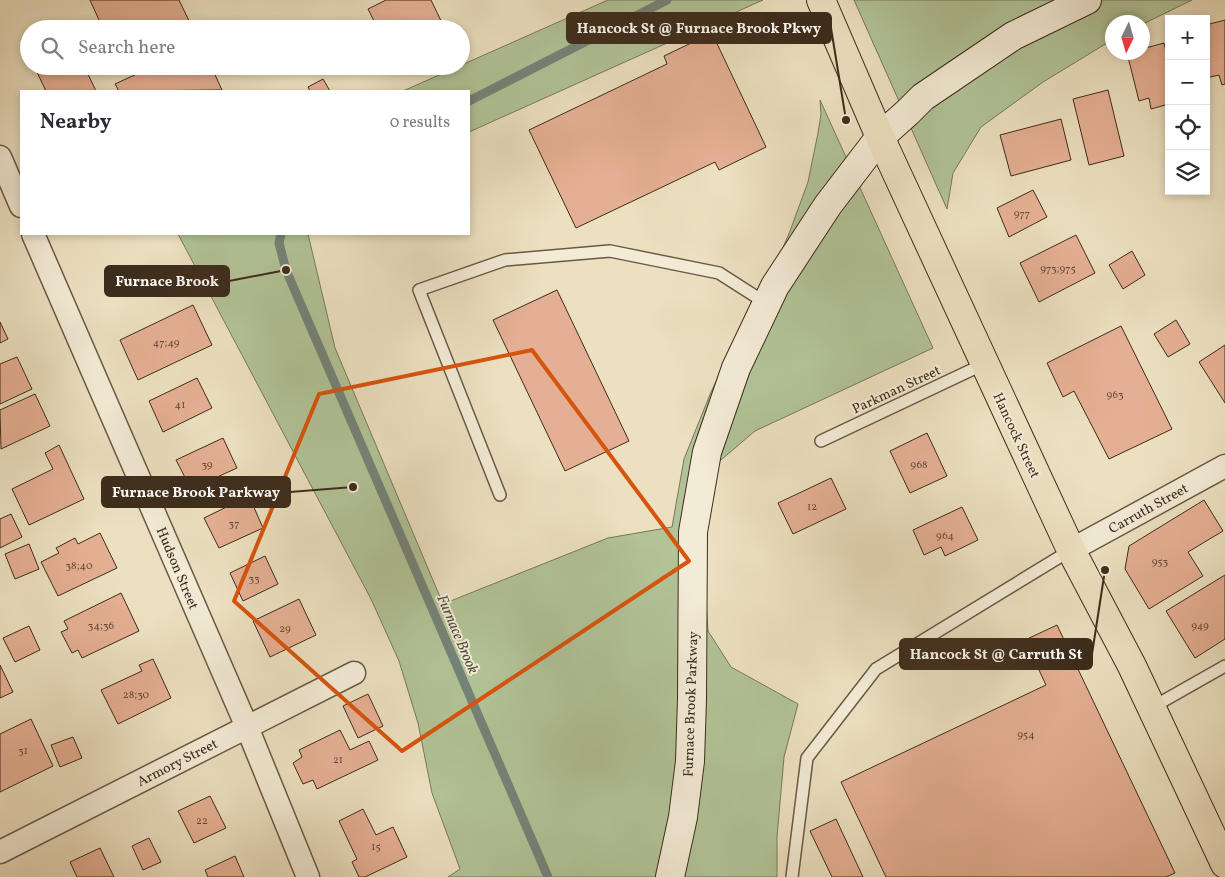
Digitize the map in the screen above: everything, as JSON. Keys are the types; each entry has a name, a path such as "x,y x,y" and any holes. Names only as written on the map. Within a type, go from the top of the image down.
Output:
{"main road":[{"name":"Hancock Street","path":"821,0 880,138 984,364 1071,550 1151,708 1225,864"},
{"name":"Furnace Brook Parkway","path":"670,877 683,817 690,760 693,532 707,452 736,368 766,303 828,204 880,138 923,97 1013,36 1087,0"}],"street":[{"path":"0,157 20,204"},
{"name":"Hudson Street","path":"33,235 247,726 308,877"},
{"name":"Carruth Street","path":"1071,550 1225,466"},
{"name":"Armory Street","path":"0,852 354,673"}],"lane":[{"path":"500,495 419,290 505,260 610,251 719,273 766,303"},
{"name":"Parkman Street","path":"821,441 984,364"},
{"path":"792,877 807,758 876,669 1071,550"},
{"path":"1151,708 1225,666"}],"highlighted area":[{"path":"532,350 689,561 402,751 234,601 319,394"}],"green space":[{"path":"608,0 763,0 470,132 470,90 405,90 439,75 470,75 470,61"},
{"path":"854,0 1192,0 1150,21 1150,15 1105,15 1105,44 1043,82 981,127 953,173 947,209"},
{"path":"820,100 933,348 755,431 715,465 702,543 708,631 731,667 798,704 784,757 777,837 777,877 448,877 460,869 432,793 418,723 399,661 371,599 179,235 308,235 335,348 443,604 608,538 672,527 684,459 711,392 734,344 763,295 790,231 808,182 821,114"}],"building":[{"path":"90,0 179,0 189,20 99,20"},
{"path":"386,0 431,0 441,20 374,20 368,9"},
{"path":"1225,20 1225,84 1222,85 1219,75 1210,77 1210,24"},
{"path":"712,33 766,147 719,170 715,162 576,228 529,130 667,64 664,56"},
{"path":"1164,43 1165,47 1165,105 1151,109 1149,98 1139,101 1129,60 1150,60 1150,47"},
{"path":"38,75 88,75 96,90 46,90"},
{"path":"134,75 215,75 222,90 118,90 115,84"},
{"path":"323,79 329,90 310,90 308,87"},
{"path":"1108,90 1124,156 1089,165 1073,99"},
{"path":"1061,119 1071,160 1011,176 1000,135"},
{"path":"1033,190 1047,217 1009,237 997,208"},
{"path":"1076,235 1095,273 1039,302 1020,263"},
{"path":"1132,251 1145,275 1123,289 1109,265"},
{"path":"557,290 629,441 565,471 493,320"},
{"path":"193,305 212,345 138,380 120,340"},
{"path":"1176,320 1190,344 1168,357 1154,334"},
{"path":"0,322 8,339 0,343"},
{"path":"1121,326 1172,429 1109,459 1074,391 1063,397 1047,363"},
{"path":"1225,345 1225,403 1199,362"},
{"path":"17,357 32,389 0,404 0,364"},
{"path":"197,378 212,408 163,432 149,401"},
{"path":"35,394 50,426 1,449 0,410"},
{"path":"927,433 947,476 910,493 890,451"},
{"path":"223,438 237,468 191,489 176,460"},
{"path":"59,445 84,499 29,525 12,489 53,469 45,453"},
{"path":"831,478 846,509 793,534 778,503"},
{"path":"249,496 263,528 219,548 204,518"},
{"path":"1204,500 1223,531 1188,552 1203,576 1149,609 1125,569 1129,546"},
{"path":"962,507 978,540 945,556 941,547 924,555 913,530"},
{"path":"11,514 22,537 0,548 0,519"},
{"path":"100,533 117,568 58,596 41,562 59,553 56,548 75,538 78,544"},
{"path":"29,544 39,569 15,579 5,554"},
{"path":"265,556 278,584 243,601 230,573"},
{"path":"1225,575 1225,639 1195,658 1166,611"},
{"path":"121,593 139,631 82,658 78,650 72,653 61,632 68,629 64,621"},
{"path":"299,599 316,635 270,657 253,621"},
{"path":"1057,625 1175,873 1166,877 886,877 841,782 1046,685 1025,640"},
{"path":"29,626 40,650 15,662 3,638"},
{"path":"153,659 171,698 118,724 101,690 142,671 139,665"},
{"path":"0,665 13,692 0,698"},
{"path":"368,694 383,726 358,738 343,706"},
{"path":"31,719 53,766 0,792 0,734"},
{"path":"340,730 350,750 369,741 378,760 317,789 313,780 303,784 293,763 302,757 299,750"},
{"path":"73,737 82,758 60,767 51,745"},
{"path":"210,796 226,828 194,843 178,811"},
{"path":"363,809 376,835 393,827 407,857 365,877 359,877 352,862 357,859 339,821"},
{"path":"836,819 863,877 832,877 810,831"},
{"path":"149,838 161,862 143,870 132,846"},
{"path":"100,848 114,877 77,877 70,862"},
{"path":"235,856 244,877 208,877 205,870"}],"waterway":[{"name":"Furnace Brook","path":"470,100 667,0"},
{"name":"Furnace Brook","path":"281,235 279,243 286,270 548,877"}],"place":[{"name":"Hancock St @ Furnace Brook Pkwy","path":"846,120"},
{"name":"Furnace Brook","path":"286,270"},
{"name":"Furnace Brook Parkway","path":"353,487"},
{"name":"Hancock St @ Carruth St","path":"1105,570"}]}
